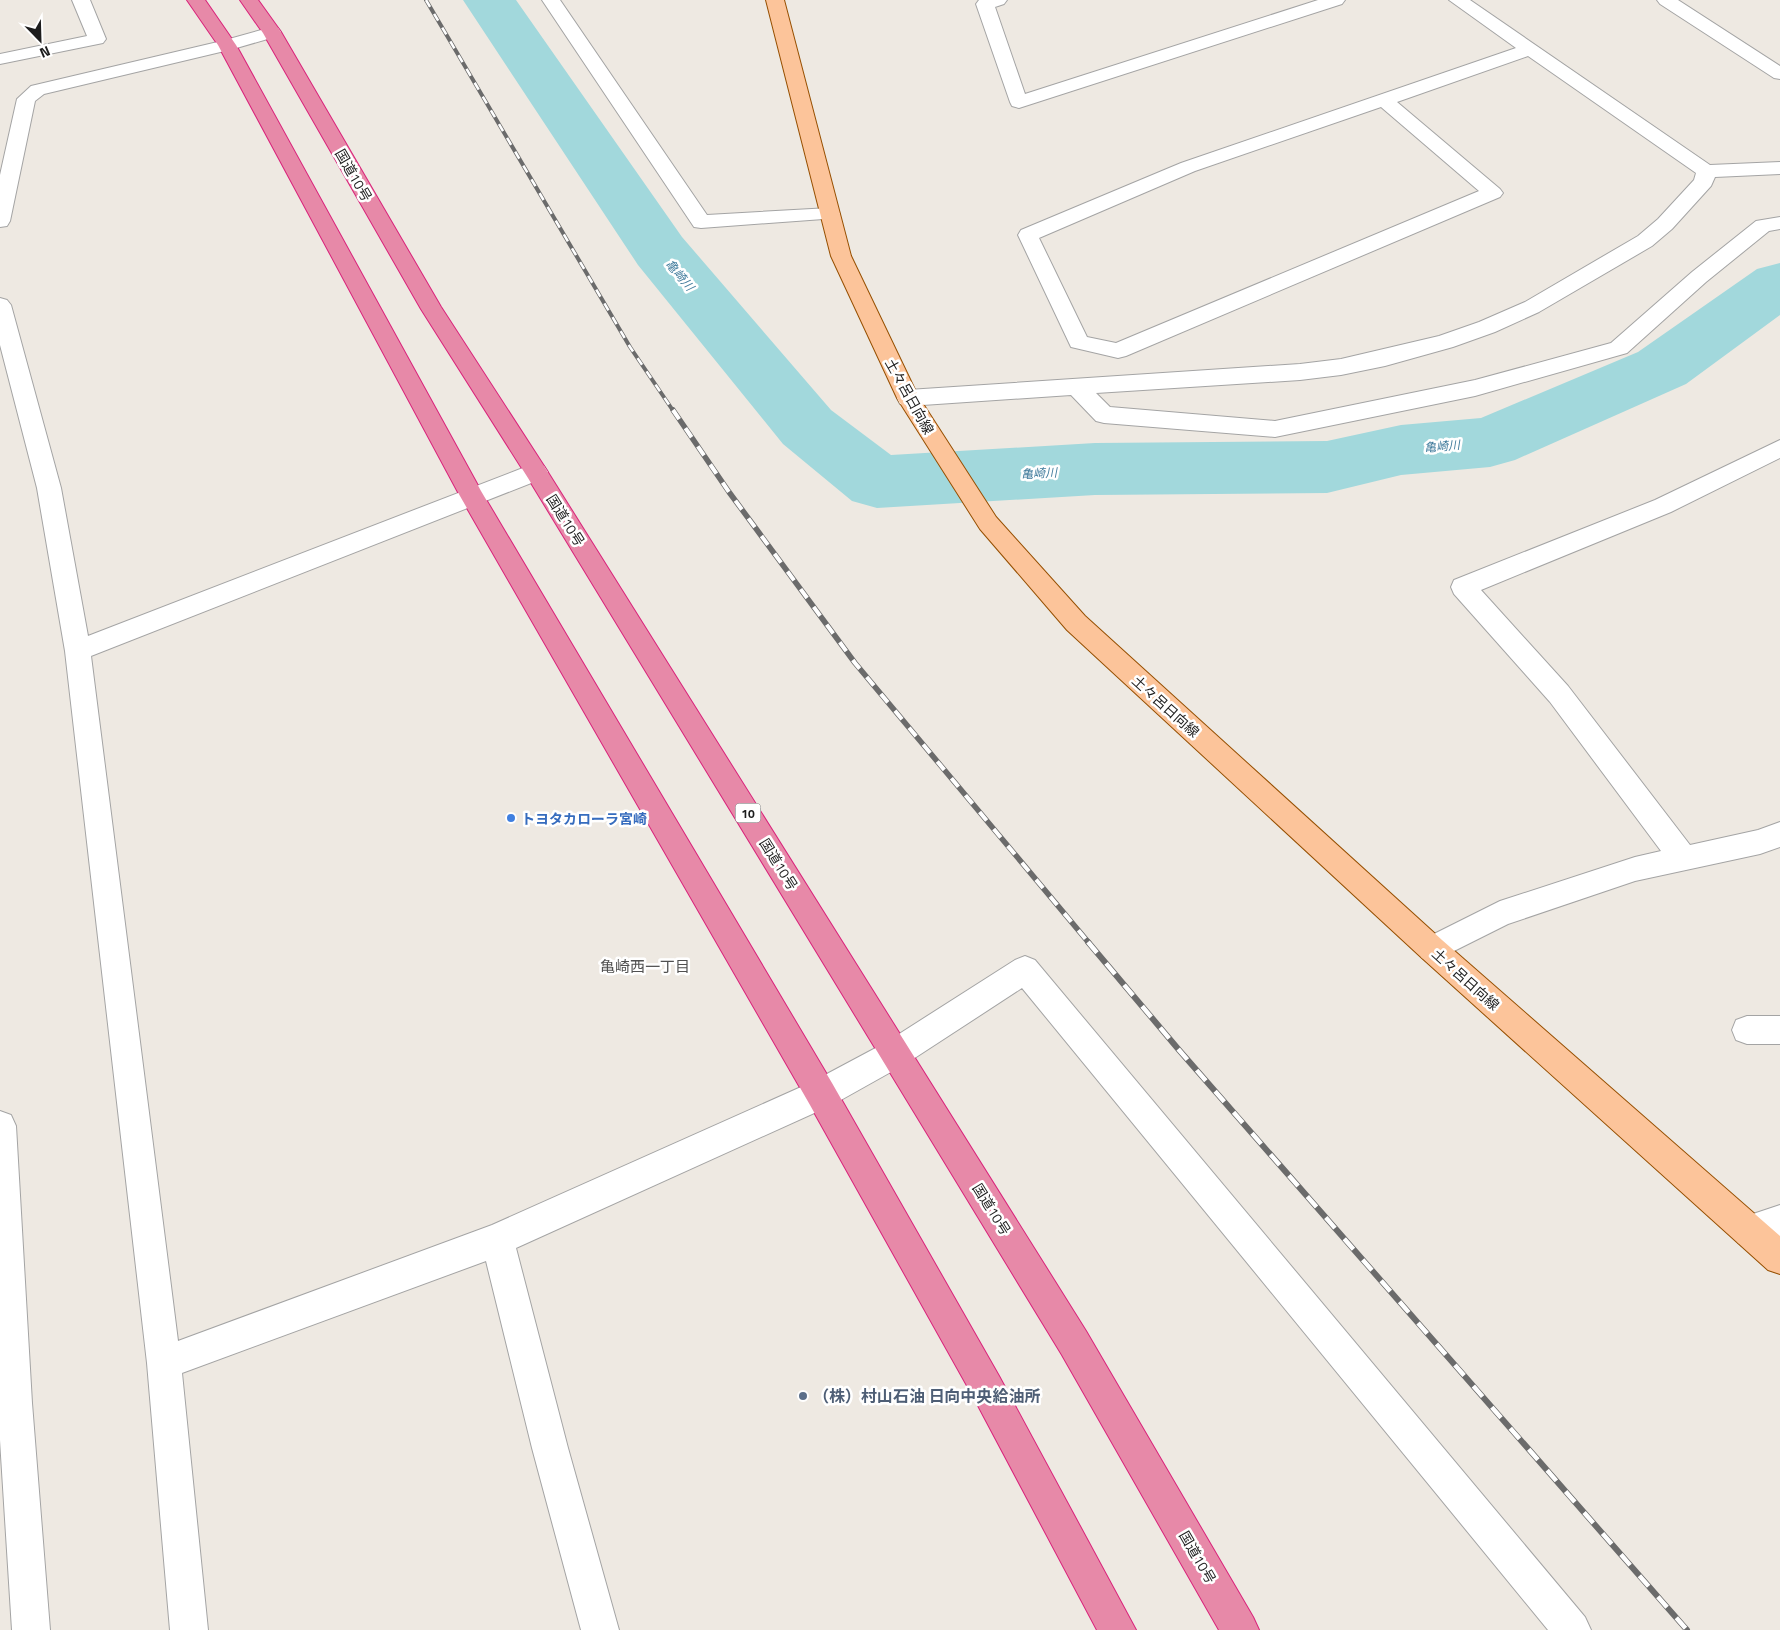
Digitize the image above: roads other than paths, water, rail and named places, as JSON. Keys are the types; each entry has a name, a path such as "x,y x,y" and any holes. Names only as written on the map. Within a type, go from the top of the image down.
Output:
{"highway":[{"path":"196,0 227,45 472,496 822,1094 987,1388 1117,1630"},
{"name":"国道10号","path":"249,0 272,32 432,309 536,472 1074,1343 1240,1630"}],"main road":[{"name":"土々呂日向線","path":"775,0 841,256 908,398 988,523 1076,623 1432,949 1780,1258"}],"street":[{"path":"0,59 97,39 81,0"},
{"path":"551,0 701,222 830,214"},
{"path":"998,0 985,4 1019,102 1336,0"},
{"path":"1458,0 1706,171 1780,168"},
{"path":"1666,0 1780,74"},
{"path":"0,221 26,99 38,90 227,45 272,32"},
{"path":"1384,100 1493,193 1118,351 1079,342 1028,235 1188,167 1529,50"},
{"path":"908,398 1077,388 1341,367 1386,358 1445,342 1486,327 1532,306 1645,241 1665,224 1704,182 1706,171"},
{"path":"1077,388 1104,415 1275,429 1475,388 1619,348 1699,277 1763,226 1780,223"},
{"path":"0,304 49,488 78,651 164,1363 189,1630"},
{"path":"1683,858 1560,694 1463,587 1662,506 1780,448"},
{"path":"78,651 536,472"},
{"path":"1432,949 1500,914 1636,869 1760,842 1780,834"},
{"path":"164,1363 497,1240 822,1094 896,1053 1025,970 1572,1630"},
{"path":"1747,1030 1780,1030"},
{"path":"0,1126 7,1406 31,1630"},
{"path":"1750,1231 1780,1221"},
{"path":"497,1240 550,1448 600,1630"}],"waterway":[{"name":"亀崎川","path":"489,0 660,251 807,427 877,482 1095,469 1327,467 1401,450 1490,442 1662,368 1780,284"}],"railway":[{"path":"426,0 630,347 674,412"},
{"path":"673,410 729,492 855,663 1089,943"},
{"path":"1088,942 1179,1050 1687,1630"}],"place":[{"name":"トヨタカローラ宮崎","path":"511,818"},
{"name":"（株）村山石油 日向中央給油所","path":"803,1396"}],"district":[{"name":"亀崎西一丁目","path":"645,966"}]}
